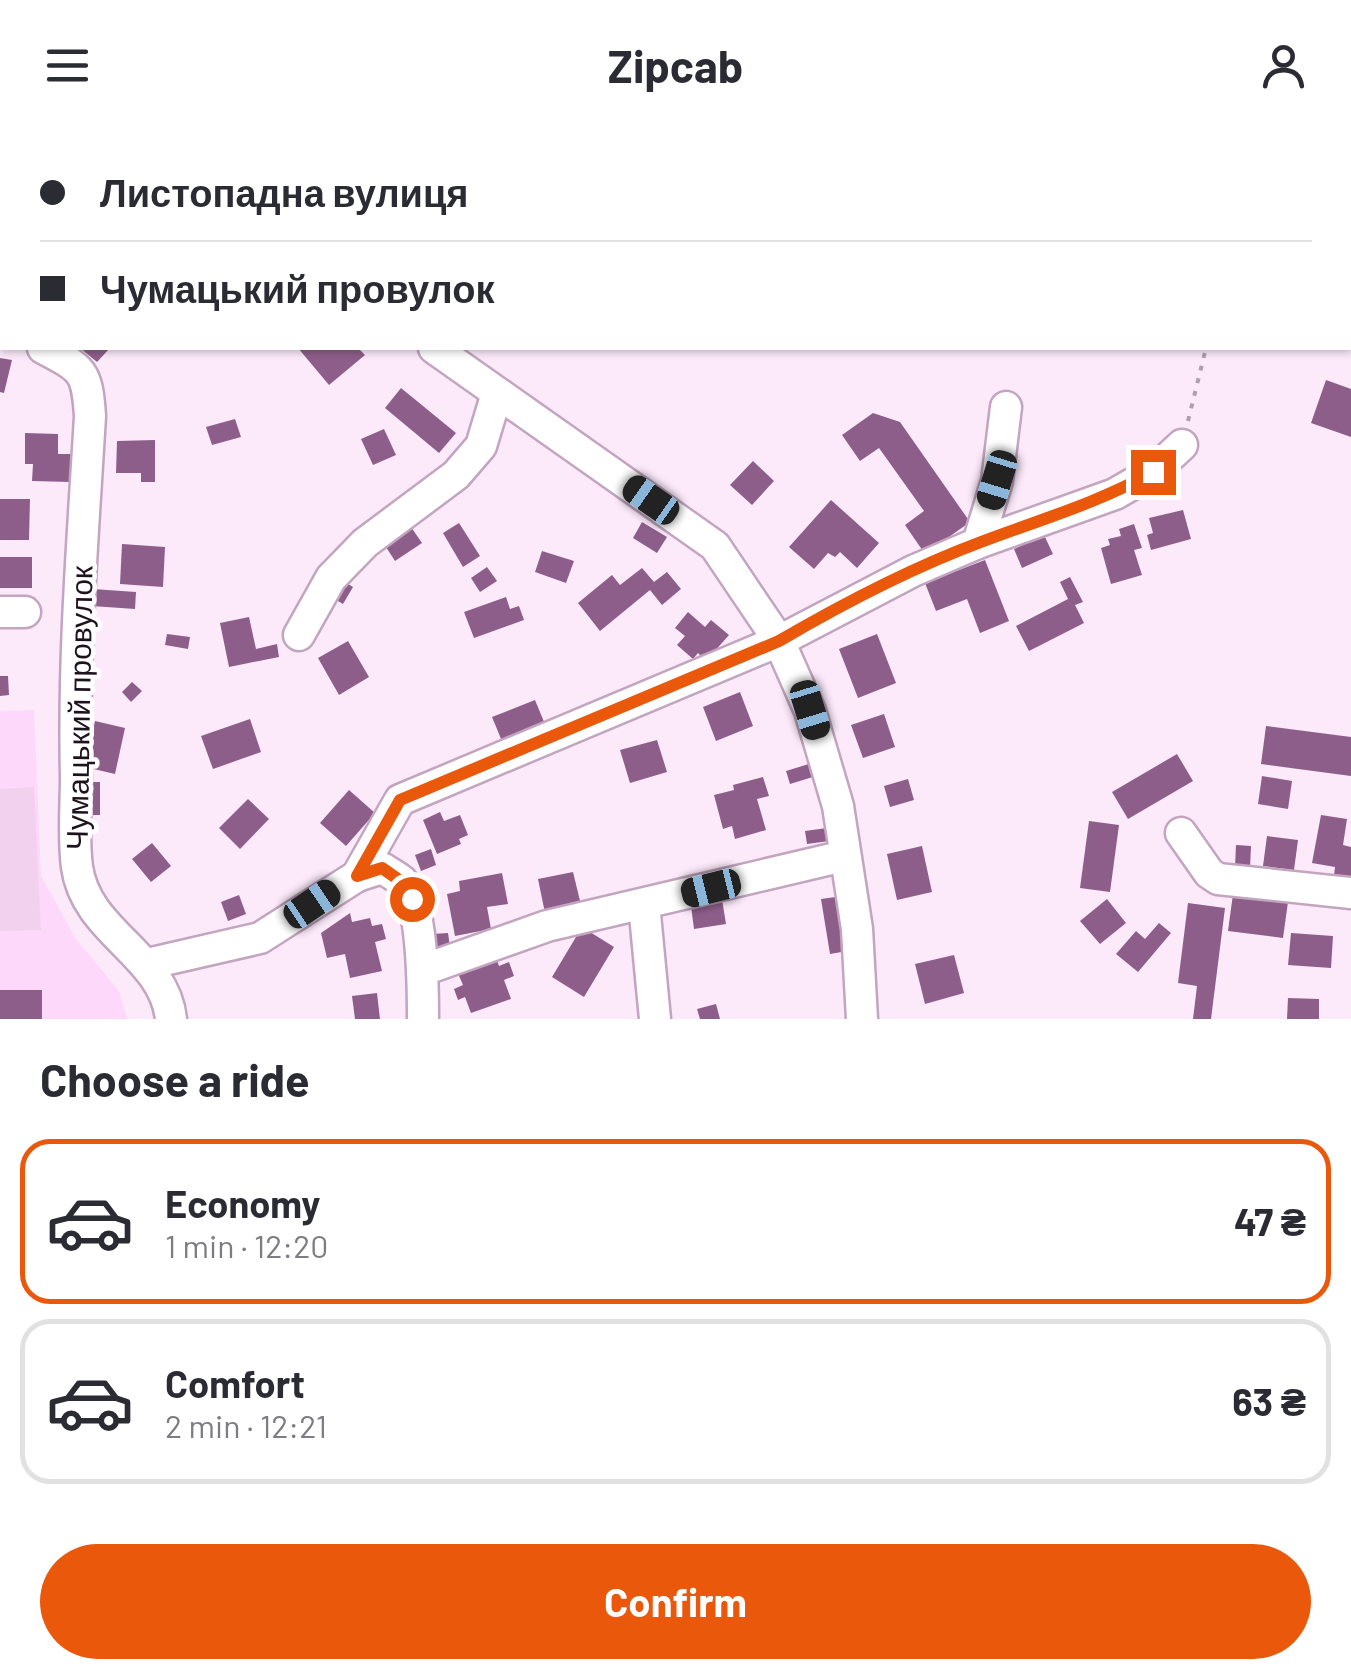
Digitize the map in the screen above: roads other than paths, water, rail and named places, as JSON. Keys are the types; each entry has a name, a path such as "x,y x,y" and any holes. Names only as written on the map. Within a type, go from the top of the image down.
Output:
{"street":[{"name":"Чумацький провулок","path":"47,350 72,364 88,382 90,416 74,697 77,869 87,901 109,929 147,964"},
{"path":"437,350 714,546 779,641 810,710 838,806 857,929 862,1019"},
{"path":"299,635 331,578 354,554 456,475 481,446 497,393"},
{"path":"978,543 997,480 1006,407"},
{"path":"357,876 400,800 779,641 835,608 978,543 1115,494 1153,472 1182,445"},
{"path":"1182,833 1209,873 1218,879 1351,893"},
{"path":"423,970 547,926 844,856"},
{"path":"172,1019 166,992 147,964 260,938 357,876 382,868 402,882 412,899 423,970 423,1019"},
{"path":"644,904 655,1019"}]}
